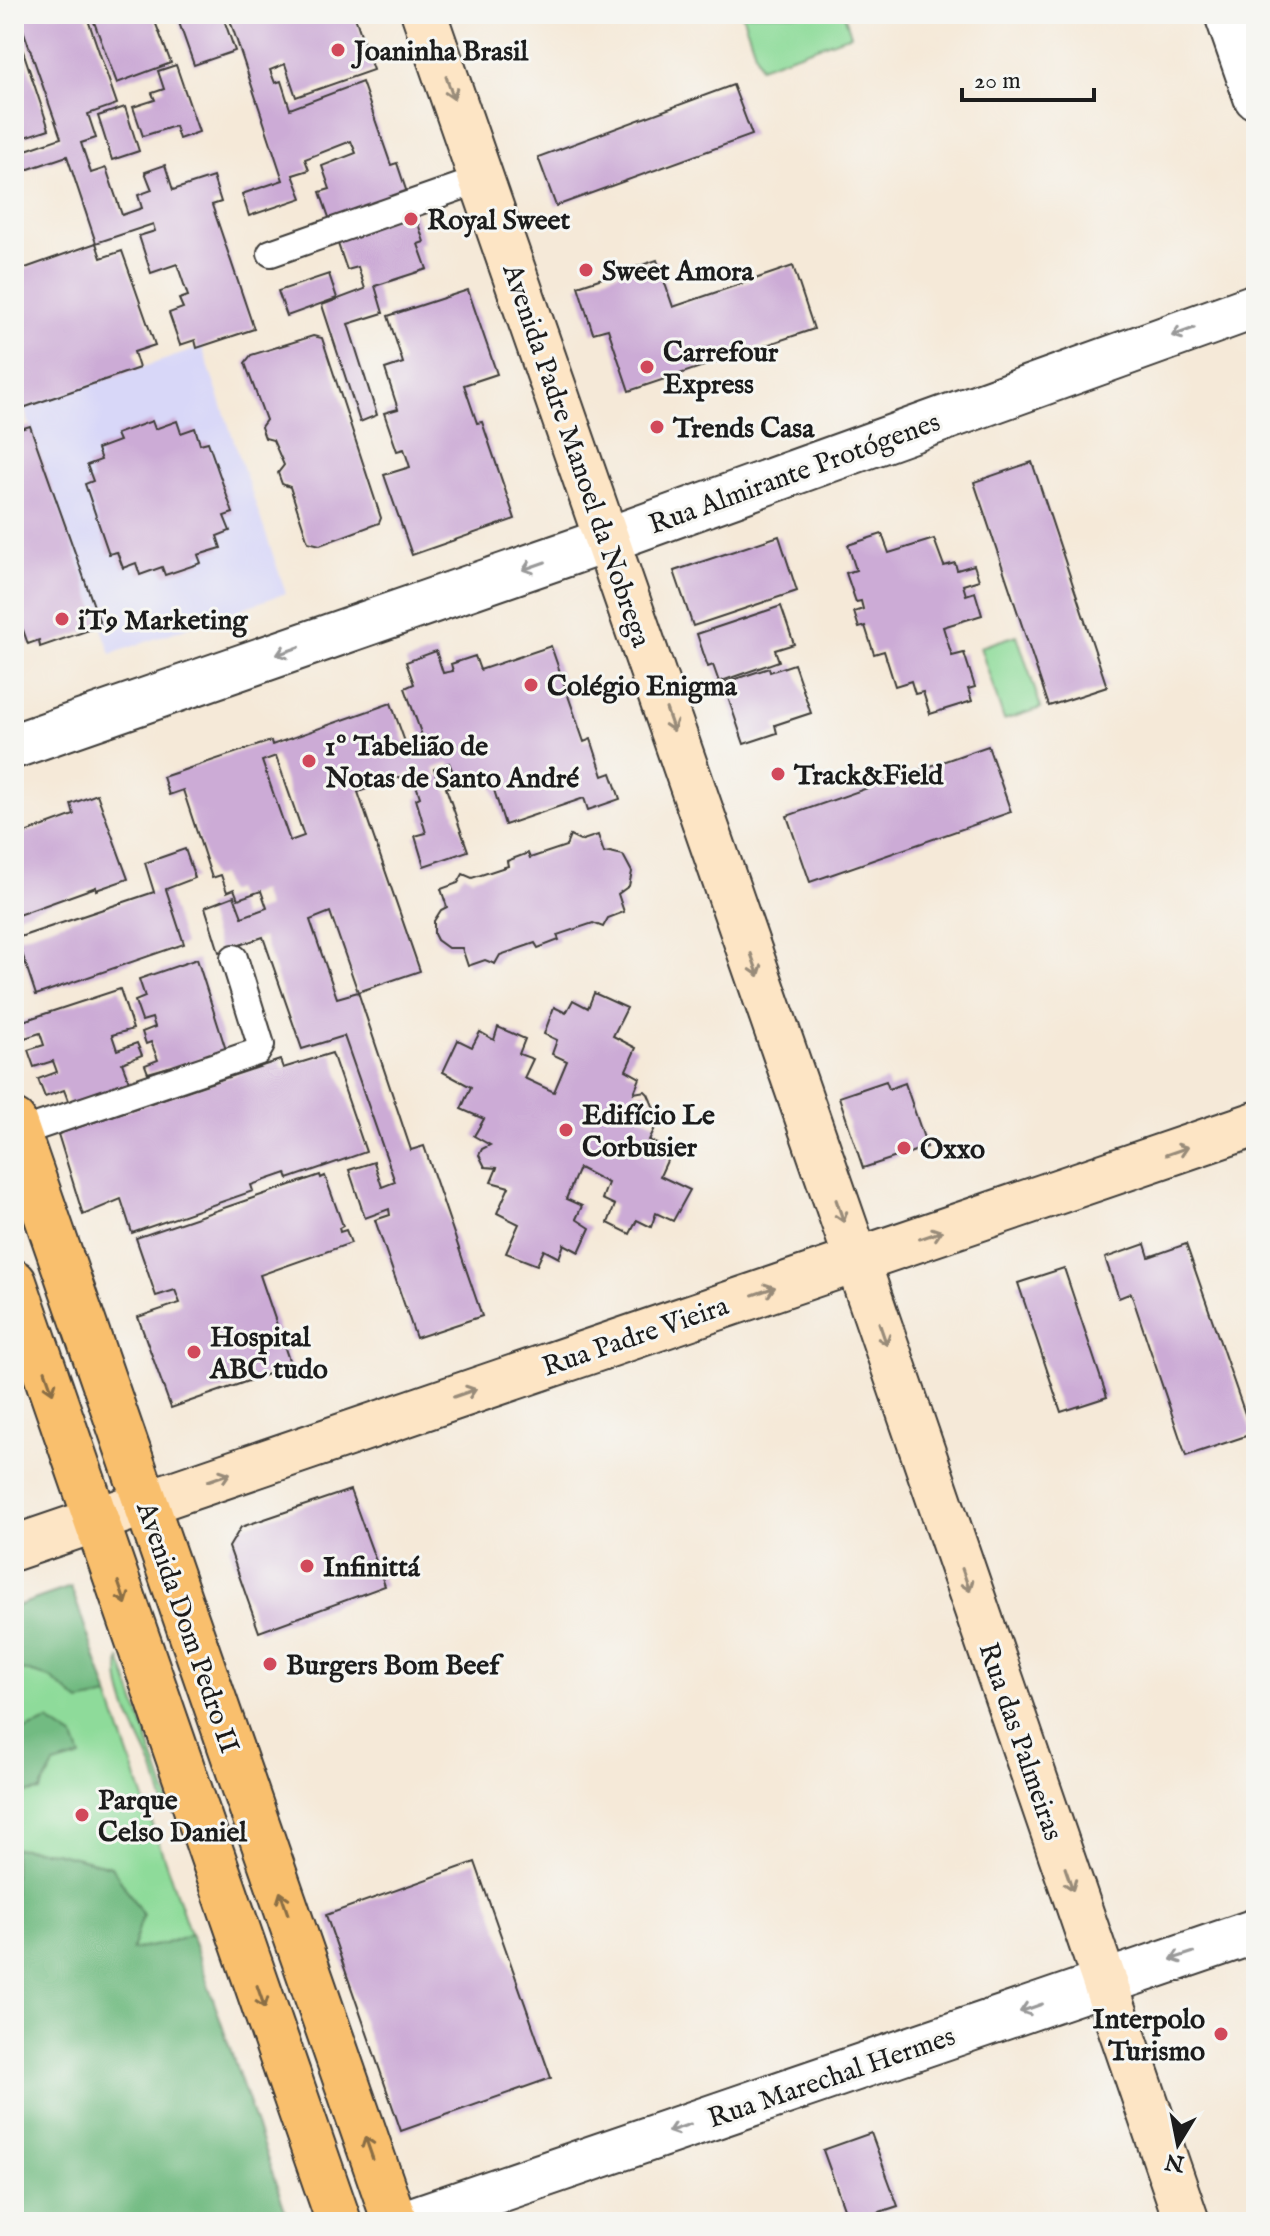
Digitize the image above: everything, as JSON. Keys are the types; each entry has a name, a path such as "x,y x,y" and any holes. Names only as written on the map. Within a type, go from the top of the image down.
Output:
{"main road":[{"name":"Avenida Padre Manoel da Nobrega","path":"424,14 857,1260"},
{"name":"Rua Padre Vieira","path":"14,1548 1256,1124"},
{"name":"Avenida Dom Pedro II","path":"16,1128 395,2222"},
{"name":"Rua das Palmeiras","path":"857,1260 1187,2222"},
{"name":"Avenida Dom Pedro II","path":"14,1282 339,2222"}],"street":[{"path":"1227,14 1256,97"},
{"name":"Rua Almirante Protógenes","path":"14,746 607,540 1256,306"},
{"name":"Rua Marechal Hermes","path":"406,2222 1256,1931"}],"lane":[{"path":"271,253 482,179"},
{"path":"16,1128 257,1052 261,1045 234,958"}],"shaded area":[{"path":"202,347 286,593 111,654 24,408"}],"green space":[{"path":"742,14 844,14 851,35 760,67"},
{"path":"1017,635 1041,708 1004,720 980,647"},
{"name":"Parque Celso Daniel","path":"71,1587 289,2222 14,2222 14,1607"},
{"path":"71,1587 109,1696 80,1702 50,1678 14,1668 14,1607"},
{"path":"120,1658 169,1802 164,1804 153,1767 124,1701"},
{"path":"48,1721 74,1738 81,1757 54,1765 40,1791 14,1795 14,1734"},
{"name":"Parque Celso Daniel","path":"14,1848 54,1852 111,1866 143,1915 132,1950 164,1944 191,1934 289,2222 14,2222"}],"building":[{"path":"31,14 86,14 117,104 88,114 96,138 81,143 91,173 106,168 122,215 142,208 138,195 152,190 145,172 165,165 173,190 213,177 221,202 212,205 254,329 197,348 195,340 180,345 169,313 183,308 179,299 188,296 177,264 151,273 139,236 155,231 153,224 96,243 67,156 14,174 14,54 23,51 49,129 22,138 26,150 61,138 19,18"},
{"path":"91,14 152,14 171,63 117,83"},
{"path":"176,14 222,14 235,51 194,65"},
{"path":"228,14 354,14 373,70 296,97 285,64 270,70 275,83 281,81 290,109 362,82 391,165 397,163 408,196 331,223 320,192 330,189 322,166 356,153 351,141 305,159 309,170 293,175 302,198 249,216 242,194 283,180"},
{"path":"176,65 199,132 179,139 175,126 143,136 133,107 155,100 152,93 164,89 158,71"},
{"path":"733,85 752,135 556,206 538,157"},
{"path":"125,107 139,151 112,160 98,116"},
{"path":"414,211 424,242 418,244 427,269 375,286 383,313 348,324 377,415 360,422 322,305 365,289 358,267 347,270 336,238"},
{"path":"96,243 101,258 122,251 155,345 134,352 139,368 14,411 14,272"},
{"path":"657,260 673,307 793,266 814,329 629,391 608,329 593,333 578,286"},
{"path":"329,274 337,298 287,316 278,291"},
{"path":"468,290 497,374 464,385 477,423 482,422 515,519 412,555 384,475 410,467 404,449 397,451 384,413 398,409 385,369 403,363 388,316"},
{"path":"313,336 322,338 381,518 379,523 320,545 308,542 290,487 282,484 278,473 284,465 273,440 265,438 261,427 266,420 245,363 251,355"},
{"path":"152,421 155,429 177,421 181,433 195,428 200,444 208,442 233,513 224,516 230,531 217,536 221,548 198,555 201,563 165,575 162,567 140,575 136,563 123,568 117,552 109,554 85,484 93,481 87,465 101,460 97,449 119,441 116,434"},
{"path":"30,426 101,626 40,647 39,640 28,644 23,630 14,633 14,592 20,591 14,575 14,431"},
{"path":"1032,462 1107,687 1049,706 974,482"},
{"path":"882,534 889,553 934,539 944,566 955,563 957,570 974,565 979,580 963,585 966,595 975,592 982,615 943,627 952,656 964,653 975,687 968,689 972,701 930,714 923,692 915,694 911,681 895,686 884,651 874,654 865,626 859,628 854,612 863,609 861,601 856,602 846,573 856,570 848,545"},
{"path":"779,536 797,591 693,626 674,571"},
{"path":"781,606 794,644 775,650 779,661 719,682 713,665 708,667 697,634"},
{"path":"551,646 584,742 591,739 603,776 611,773 620,799 588,810 584,798 505,825 489,774 446,788 468,851 424,866 415,836 426,833 412,773 358,792 420,971 358,992 411,1150 424,1146 482,1316 416,1338 375,1220 390,1215 389,1209 365,1218 349,1170 374,1162 382,1187 395,1182 344,1036 302,1049 263,937 219,952 205,907 234,896 242,917 267,908 261,891 238,899 234,889 227,892 221,875 212,878 183,790 169,795 163,777 271,741 272,745 391,703 409,753 426,747 405,688 414,684 406,662 436,651 443,673 453,671 451,664 475,656 480,670","holes":["276,756 304,836 290,841 262,761","449,763 453,772 437,778 434,769","330,912 358,992 337,998 310,920"]},
{"path":"794,664 811,713 775,725 777,733 744,744 723,683 769,668 770,672"},
{"path":"988,746 1011,812 810,882 787,816"},
{"path":"97,794 128,879 18,915 14,905 14,837 74,815 71,804"},
{"path":"598,835 604,853 623,855 632,872 629,886 618,894 624,912 608,918 603,927 593,923 557,935 559,940 538,948 535,943 500,955 495,964 485,960 468,966 462,948 448,948 437,940 434,921 447,907 441,889 458,883 463,874 472,878 508,866 507,861 528,853 530,858 566,846 570,836 580,841"},
{"path":"185,849 195,878 166,889 184,944 36,995 17,938 154,892 145,863"},
{"path":"197,959 226,1050 148,1073 145,1065 158,1060 151,1042 146,1044 142,1032 155,1027 152,1018 142,1021 135,1001 145,997 139,979"},
{"path":"120,989 133,1029 112,1035 117,1050 137,1043 142,1055 122,1063 130,1084 70,1106 64,1090 45,1097 38,1079 57,1072 53,1061 34,1067 28,1050 44,1045 40,1033 25,1038 20,1022"},
{"name":"Edifício Le Corbusier","path":"594,993 627,1008 613,1036 636,1048 626,1070 640,1078 634,1093 645,1091 654,1108 653,1112 639,1116 657,1124 649,1140 671,1152 660,1176 690,1190 673,1221 656,1213 651,1227 637,1220 630,1234 608,1223 615,1205 602,1199 608,1183 579,1168 566,1199 582,1206 576,1219 590,1228 579,1252 564,1244 559,1258 544,1250 537,1265 506,1253 519,1224 497,1213 509,1187 491,1182 497,1168 485,1167 479,1155 482,1149 490,1145 474,1136 484,1119 461,1109 471,1087 443,1072 458,1040 472,1047 480,1032 494,1040 498,1027 525,1039 519,1054 533,1059 524,1078 554,1092 567,1061 552,1054 557,1040 544,1034 554,1007 566,1013 573,1000 588,1008"},
{"path":"332,1053 366,1152 288,1179 286,1173 251,1185 253,1191 132,1233 121,1199 83,1215 58,1134 280,1060 283,1068"},
{"path":"886,1081 889,1089 905,1083 927,1147 863,1168 839,1097"},
{"path":"320,1175 321,1178 325,1176 343,1226 339,1228 340,1232 346,1230 351,1243 260,1275 291,1366 171,1408 138,1317 180,1303 175,1290 156,1296 136,1238"},
{"path":"1145,1244 1149,1257 1186,1244 1252,1434 1186,1456 1131,1293 1119,1298 1105,1258"},
{"path":"1064,1268 1107,1397 1061,1412 1018,1283"},
{"name":"Infinittá","path":"350,1490 385,1586 259,1632 229,1547 241,1527"},
{"path":"475,1862 551,2078 401,2131 326,1915"},
{"path":"871,2133 898,2206 849,2222 823,2150"}],"place":[{"name":"Joaninha Brasil","path":"338,50"},
{"name":"Royal Sweet","path":"411,219"},
{"name":"Sweet Amora","path":"586,270"},
{"name":"Carrefour Express","path":"647,367"},
{"name":"Trends Casa","path":"657,427"},
{"name":"iT9 Marketing","path":"62,619"},
{"name":"Colégio Enigma","path":"531,685"},
{"name":"1º Tabelião de Notas de Santo André","path":"309,761"},
{"name":"Track&Field","path":"778,774"},
{"name":"Edifício Le Corbusier","path":"566,1130"},
{"name":"Oxxo","path":"904,1148"},
{"name":"Hospital ABC tudo","path":"194,1352"},
{"name":"Infinittá","path":"307,1566"},
{"name":"Burgers Bom Beef","path":"270,1664"},
{"name":"Parque Celso Daniel","path":"82,1815"},
{"name":"Interpolo Turismo","path":"1221,2034"}]}
